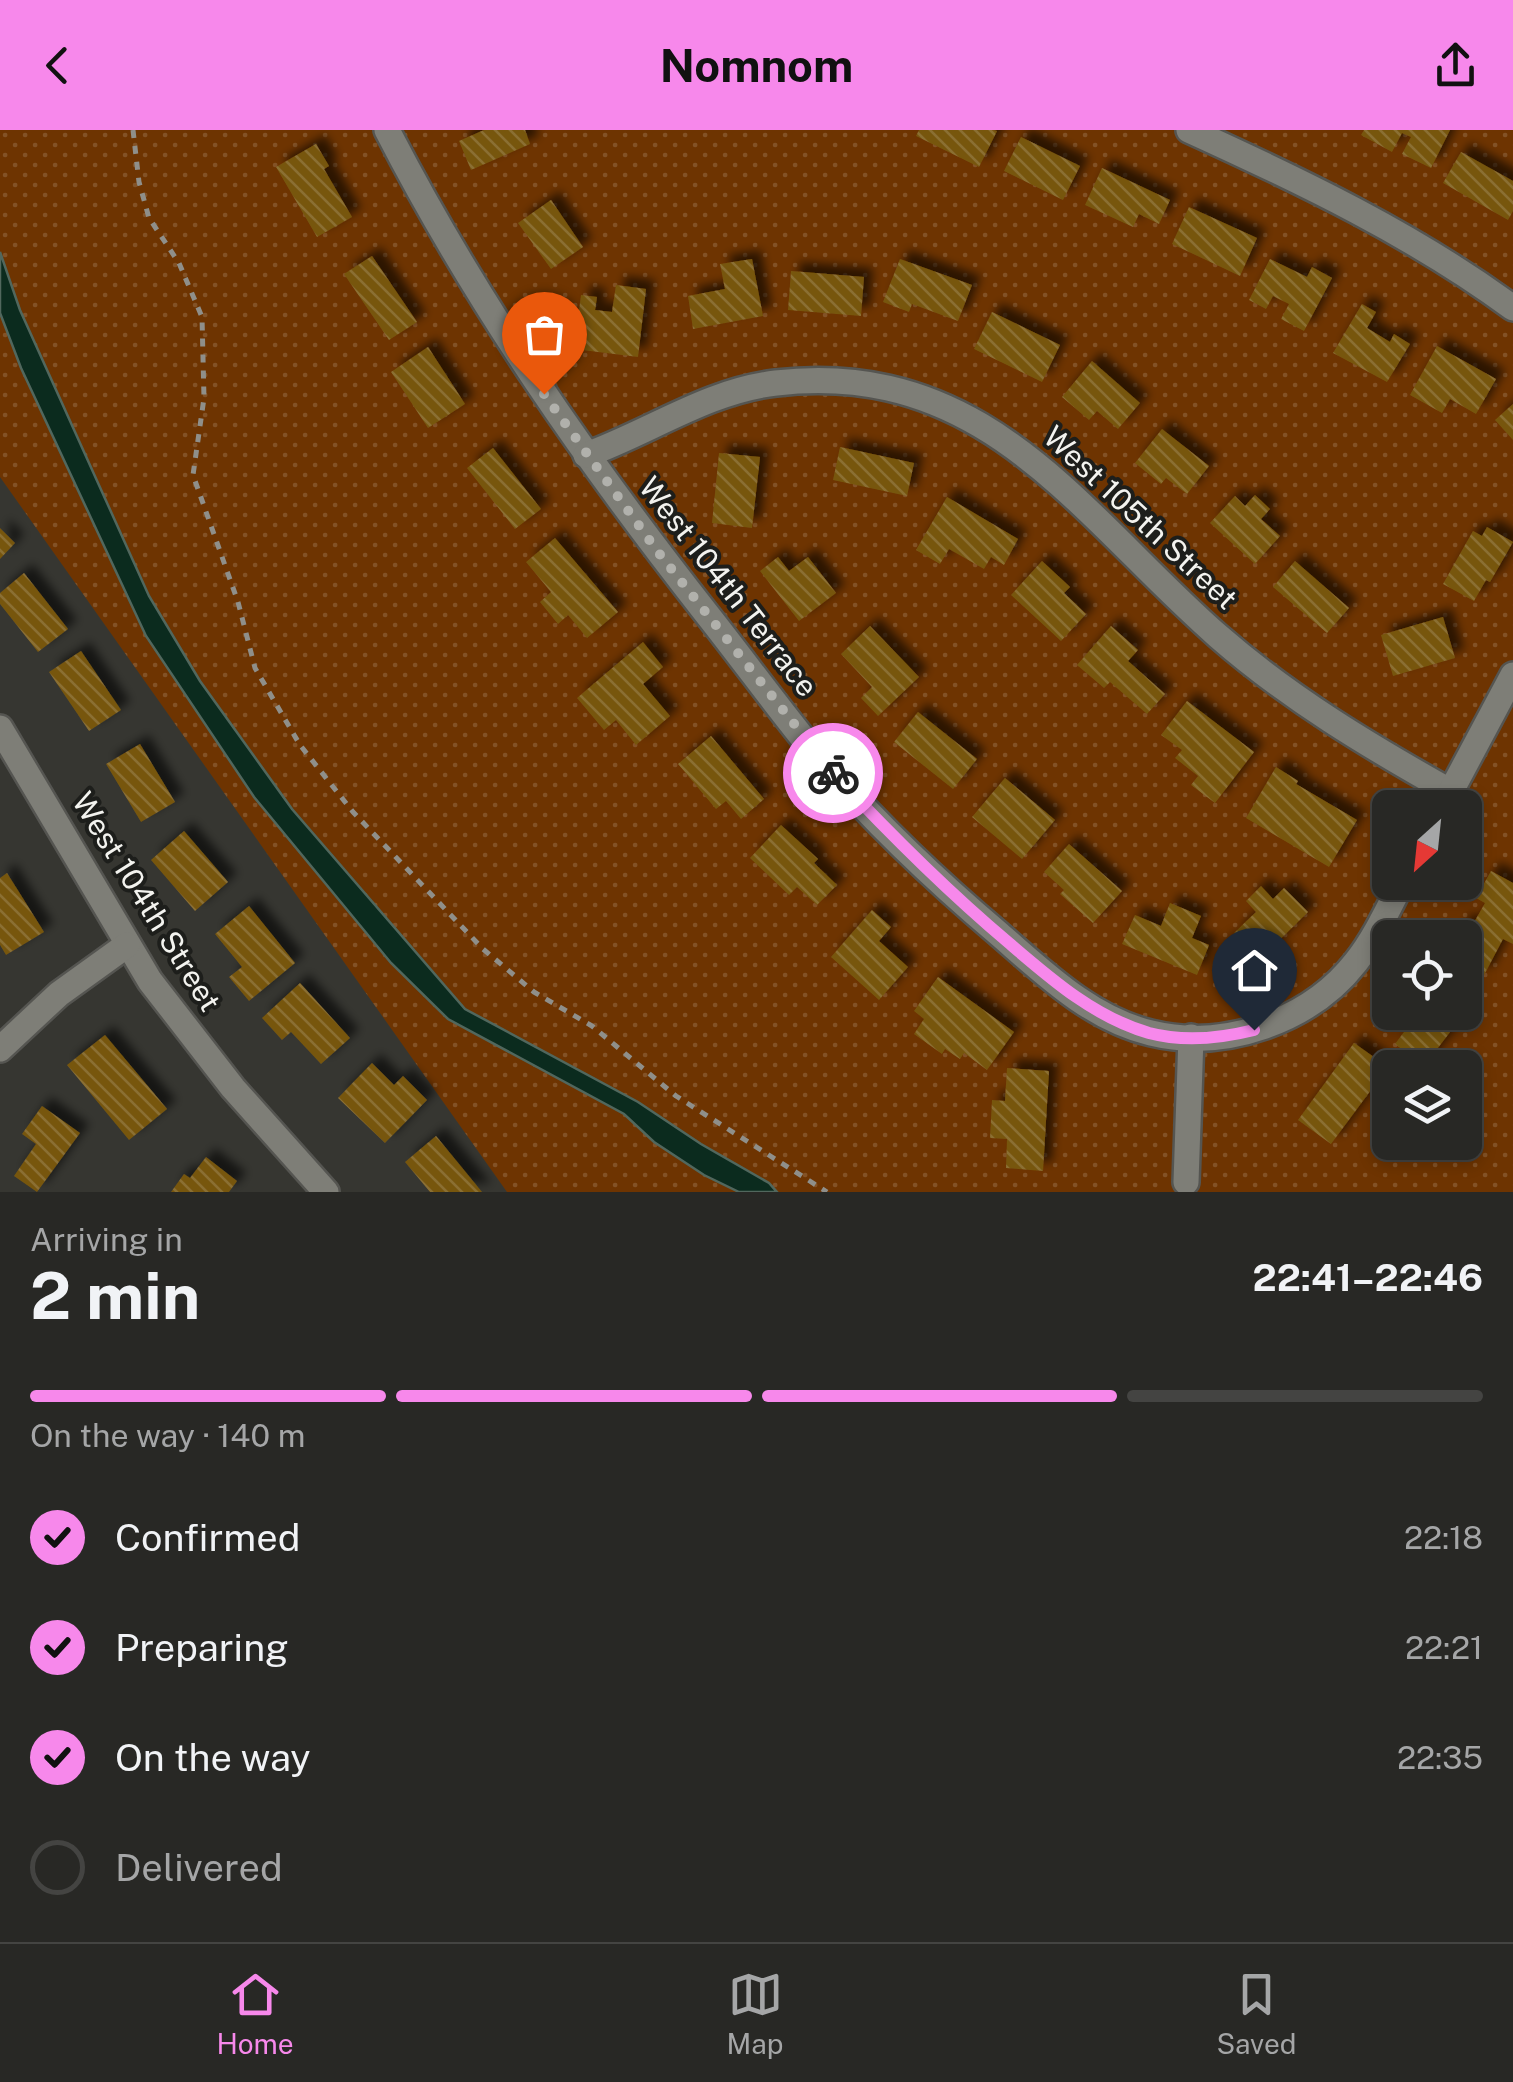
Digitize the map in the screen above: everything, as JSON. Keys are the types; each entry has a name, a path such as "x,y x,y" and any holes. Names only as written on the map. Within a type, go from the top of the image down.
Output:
{"street":[{"name":"West 104th Terrace","path":"387,130 483,302 586,455 819,758 920,863 1018,951 1090,1007 1152,1034 1221,1038 1254,1030 1288,1017 1325,994 1356,963 1392,900"},
{"path":"1189,130 1277,170 1387,228 1513,308"},
{"name":"West 105th Street","path":"586,455 716,397 771,384 845,382 898,391 946,406 981,423 1033,458 1181,602 1269,678 1432,790"},
{"path":"1452,790 1513,675"},
{"name":"West 104th Street","path":"0,728 150,981 210,1059 326,1192"},
{"path":"0,1048 59,994 128,945"},
{"path":"1186,1182 1191,1036"}],"path":[{"path":"133,130 139,182 149,218 179,263 202,318 204,398 193,475 206,502 256,668 300,745 353,812 483,949 521,981 592,1026 691,1107 828,1192"}],"shaded area":[{"path":"0,130 1513,130 1513,1192 507,1192 0,477"},
{"path":"0,252 20,310 149,596 200,681 292,809 465,1009 638,1102 769,1183 777,1192 739,1192 704,1175 654,1142 624,1114 448,1019 391,963 254,797 146,636 21,368 0,313"}],"building":[{"path":"484,130 525,130 530,144 471,170 459,141"},
{"path":"919,130 997,131 979,167 916,136"},
{"path":"1364,130 1450,130 1431,168 1402,154 1411,137 1402,133 1392,152 1361,135"},
{"path":"1021,137 1080,166 1063,200 1004,171"},
{"path":"316,144 329,166 324,169 352,217 317,237 276,167"},
{"path":"1461,152 1513,181 1513,211 1508,220 1443,183"},
{"path":"1102,168 1170,200 1159,224 1139,214 1133,227 1085,205"},
{"path":"551,200 583,247 551,269 518,223"},
{"path":"1189,207 1257,238 1240,276 1172,244"},
{"path":"372,256 417,322 389,340 344,274"},
{"path":"752,259 763,316 693,329 688,296 725,289 720,264"},
{"path":"900,259 972,285 958,321 912,304 909,312 883,302"},
{"path":"1270,259 1307,277 1312,267 1332,278 1304,331 1281,319 1289,304 1273,296 1266,309 1249,300"},
{"path":"791,271 864,277 861,316 788,310"},
{"path":"616,285 646,289 638,357 574,349 581,295 597,297 595,310 612,312"},
{"path":"1362,304 1376,312 1367,328 1390,342 1394,334 1410,344 1387,382 1333,353"},
{"path":"992,312 1060,345 1042,382 974,349"},
{"path":"1437,346 1496,379 1476,414 1450,399 1442,413 1410,395"},
{"path":"428,347 465,404 428,428 391,372"},
{"path":"1092,361 1140,403 1118,429 1097,411 1089,420 1062,397"},
{"path":"1513,404 1513,440 1495,420"},
{"path":"1162,429 1209,466 1187,494 1166,478 1161,484 1135,463"},
{"path":"840,447 914,463 907,496 833,480"},
{"path":"493,448 541,509 515,529 467,468"},
{"path":"719,453 760,457 752,528 712,523"},
{"path":"1255,495 1270,509 1261,519 1280,536 1255,564 1210,523 1235,496 1245,506"},
{"path":"947,497 1018,539 1004,565 991,557 984,569 949,549 940,564 916,550"},
{"path":"1487,527 1513,542 1474,601 1443,584 1473,531 1482,536"},
{"path":"0,528 15,543 0,559"},
{"path":"555,538 618,612 587,638 568,615 558,624 540,602 551,592 526,562"},
{"path":"778,557 789,571 808,557 836,593 799,621 760,571"},
{"path":"1042,561 1070,587 1064,593 1086,614 1061,641 1011,595"},
{"path":"1295,561 1349,608 1327,633 1273,587"},
{"path":"24,573 68,629 38,652 0,604 0,593"},
{"path":"1443,617 1455,658 1393,676 1381,635"},
{"path":"870,626 919,677 878,716 861,698 872,687 841,654"},
{"path":"1111,626 1138,650 1128,661 1165,694 1147,714 1110,682 1104,688 1077,665"},
{"path":"643,642 663,667 643,684 670,716 636,745 616,720 604,730 577,698"},
{"path":"81,651 121,710 89,731 49,672"},
{"path":"1187,701 1254,752 1215,803 1191,785 1198,776 1175,758 1182,750 1161,735"},
{"path":"918,712 977,759 953,789 894,742"},
{"path":"711,736 764,799 741,819 726,801 716,809 678,764"},
{"path":"140,744 175,802 141,822 106,764"},
{"path":"1276,767 1298,781 1296,784 1357,820 1329,867 1246,818"},
{"path":"1005,778 1055,820 1022,859 972,817"},
{"path":"781,825 818,859 814,863 837,885 817,905 797,887 789,895 750,858"},
{"path":"184,831 228,882 195,911 151,860"},
{"path":"1069,844 1122,891 1093,923 1060,894 1064,890 1044,872"},
{"path":"1491,871 1513,883 1513,944 1503,939 1483,977 1482,920 1475,920 1485,903 1480,900"},
{"path":"7,873 44,932 6,955 0,945 0,878"},
{"path":"1261,886 1273,899 1284,888 1308,912 1260,959 1234,933 1256,912 1246,901"},
{"path":"1170,903 1201,916 1192,938 1209,945 1197,975 1122,944 1135,915 1161,926"},
{"path":"249,906 295,963 249,1001 229,977 242,967 215,934"},
{"path":"872,910 891,927 879,941 908,967 879,1000 831,957"},
{"path":"938,977 1014,1032 987,1070 964,1053 960,1059 945,1049 942,1054 914,1034 924,1019 914,1011"},
{"path":"300,983 350,1038 321,1064 291,1032 282,1040 262,1018"},
{"path":"1406,1030 1452,1030 1436,1050 1403,1050 1395,1044"},
{"path":"105,1035 167,1109 129,1140 67,1065"},
{"path":"1354,1043 1372,1056 1372,1089 1331,1144 1298,1120"},
{"path":"372,1063 394,1085 403,1076 427,1100 385,1143 338,1098"},
{"path":"1007,1068 1049,1071 1043,1171 1006,1168 1007,1139 990,1138 992,1100 1005,1101"},
{"path":"42,1106 80,1133 37,1192 14,1176 36,1144 22,1134"},
{"path":"436,1136 482,1192 430,1192 405,1162"},
{"path":"206,1157 237,1181 229,1192 171,1192 184,1174 190,1178"}],"way so far":[{"path":"544,394 658,552 833,773"}],"route":[{"path":"833,773 956,898 1090,1007 1152,1034 1221,1038 1254,1030"}]}
